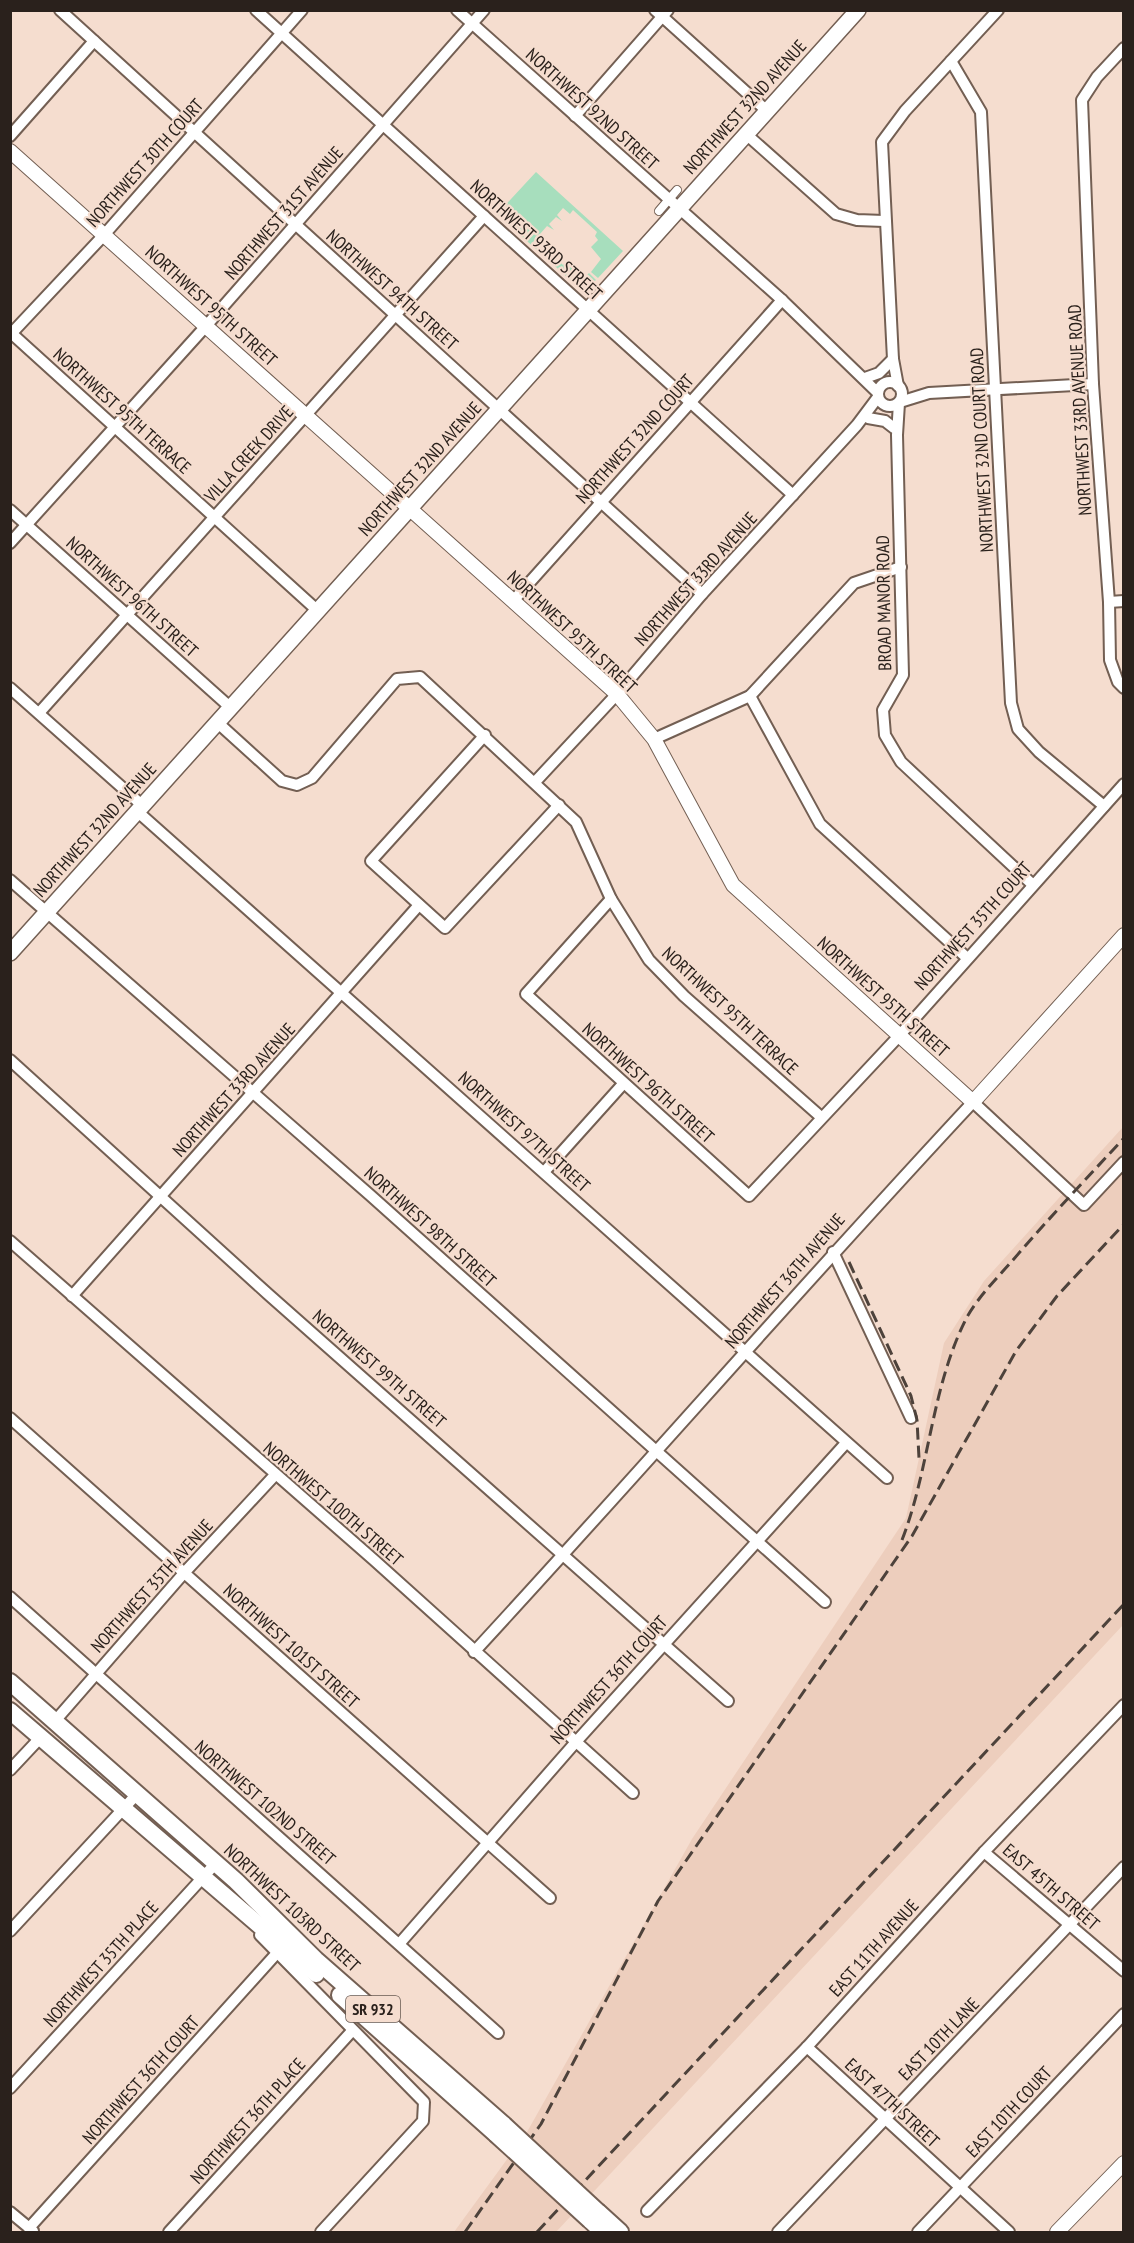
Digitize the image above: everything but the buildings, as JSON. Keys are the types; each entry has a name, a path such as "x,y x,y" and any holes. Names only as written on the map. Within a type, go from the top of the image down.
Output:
{"main road":[{"name":"NORTHWEST 32ND AVENUE","path":"10,953 589,309 674,204 746,134 858,11"},
{"name":"NORTHWEST 103RD STREET","path":"10,1682 216,1863 316,1960 594,2216"},
{"path":"10,1703 35,1721 46,1723 55,1721"},
{"name":"NORTHWEST 103RD STREET","path":"10,1711 201,1878 500,2129"},
{"path":"41,1737 60,1739 77,1754 87,1759 97,1758"},
{"name":"SR 932","path":"594,2216 603,2232"},
{"name":"SR 932","path":"594,2216 620,2232"}],"street":[{"name":"NORTHWEST 94TH STREET","path":"60,10 702,594"},
{"name":"NORTHWEST 93RD STREET","path":"256,10 691,400 793,495"},
{"name":"NORTHWEST 30TH COURT","path":"11,334 104,235 303,10"},
{"name":"NORTHWEST 92ND STREET","path":"457,10 782,300 883,395 899,386 929,393"},
{"name":"NORTHWEST 31ST AVENUE","path":"10,543 116,428 484,10"},
{"path":"899,386 893,359 884,221 882,142 905,111 998,10"},
{"path":"575,116 662,12 767,111"},
{"path":"10,136 94,41"},
{"name":"NORTHWEST 33RD AVENUE ROAD","path":"1124,48 1096,77 1082,100 1093,384 1109,602 1110,660 1118,682 1124,688"},
{"name":"NORTHWEST 32ND COURT ROAD","path":"951,61 981,111 1013,712 1018,729 1040,753 1104,806"},
{"path":"746,134 836,214 857,220 884,221"},
{"name":"NORTHWEST 95TH STREET","path":"10,151 617,694 654,739 733,885 898,1037 973,1102 1084,1205 1124,1162"},
{"path":"659,211 674,204 677,190"},
{"name":"VILLA CREEK DRIVE","path":"39,713 484,216"},
{"name":"NORTHWEST 32ND COURT","path":"513,601 782,300"},
{"name":"NORTHWEST 95TH TERRACE","path":"11,334 318,611"},
{"path":"893,359 883,395 900,402 929,393 995,387 1093,384"},
{"path":"865,378 879,373 893,359"},
{"name":"BROAD MANOR ROAD","path":"899,386 902,395 895,432 903,675 883,710 885,735 901,762 1032,884"},
{"name":"BROAD MANOR ROAD","path":"883,395 895,432"},
{"name":"NORTHWEST 33RD AVENUE","path":"858,425 868,418 883,395"},
{"name":"NORTHWEST 33RD AVENUE","path":"535,782 617,694 702,594 883,395"},
{"path":"868,418 885,421 895,432"},
{"name":"NORTHWEST 96TH STREET","path":"10,510 231,708"},
{"path":"654,739 750,696 854,583 901,567"},
{"path":"1109,602 1124,601"},
{"name":"NORTHWEST 95TH TERRACE","path":"218,723 282,781 297,785 312,778 397,679 420,677 576,822 611,899 649,960 684,996 821,1118"},
{"name":"NORTHWEST 97TH STREET","path":"10,688 343,993 887,1478"},
{"path":"750,696 820,824 966,957"},
{"path":"485,735 371,861 445,928 559,805"},
{"name":"NORTHWEST 35TH COURT","path":"749,1196 898,1037 966,957 1124,784"},
{"name":"NORTHWEST 98TH STREET","path":"10,880 370,1195 825,1602"},
{"name":"NORTHWEST 96TH STREET","path":"611,899 526,994 749,1196"},
{"name":"NORTHWEST 33RD AVENUE","path":"72,1296 419,905"},
{"name":"NORTHWEST 36TH AVENUE","path":"474,1652 564,1555 833,1252 1124,935"},
{"name":"NORTHWEST 99TH STREET","path":"10,1060 269,1295 728,1701"},
{"path":"544,1172 623,1084"},
{"name":"NORTHWEST 100TH STREET","path":"10,1241 633,1793"},
{"path":"833,1252 911,1418"},
{"name":"NORTHWEST 101ST STREET","path":"10,1418 486,1844 550,1898"},
{"name":"NORTHWEST 36TH COURT","path":"400,1943 575,1743 846,1443"},
{"name":"NORTHWEST 35TH AVENUE","path":"55,1721 184,1573 275,1475"},
{"name":"NORTHWEST 102ND STREET","path":"10,1597 400,1943 498,2033"},
{"name":"EAST 11TH AVENUE","path":"647,2211 807,2047 984,1852 1124,1705"},
{"path":"10,1770 41,1737"},
{"path":"10,1931 137,1794"},
{"name":"EAST 45TH STREET","path":"984,1852 1124,1971"},
{"name":"NORTHWEST 35TH PLACE","path":"10,2088 216,1863"},
{"name":"EAST 10TH LANE","path":"778,2232 1124,1867"},
{"name":"NORTHWEST 103RD STREET","path":"240,1911 352,2031 424,2102 423,2121 321,2232"},
{"name":"NORTHWEST 36TH COURT","path":"32,2230 277,1953"},
{"name":"EAST 10TH COURT","path":"918,2232 1124,2014"},
{"name":"NORTHWEST 36TH PLACE","path":"169,2232 352,2031"},
{"name":"EAST 47TH STREET","path":"807,2047 1009,2232"},
{"path":"1057,2232 1124,2163"},
{"path":"10,2212 32,2230"}],"shaded area":[{"path":"1123,1127 1123,1625 556,2232 454,2232 527,2132 692,1839 906,1518 944,1343 984,1281"}],"green space":[{"path":"536,172 623,251 598,278 591,272 601,259 591,247 598,240 595,236 597,232 573,210 570,214 563,208 557,215 562,221 556,217 549,224 554,230 547,226 533,242 540,249 538,251 497,214"},
{"path":"548,256 552,260 555,257 563,265 566,262 583,279 589,273 596,280 588,287 576,285 546,258"}],"railway":[{"path":"902,1540 919,1485 946,1371 967,1317 995,1280 1124,1138"},
{"path":"465,2232 541,2124 658,1901 912,1536 1016,1351 1057,1296 1124,1224"},
{"path":"849,1262 911,1396 917,1420 919,1458"},
{"path":"537,2232 1124,1604"}]}
